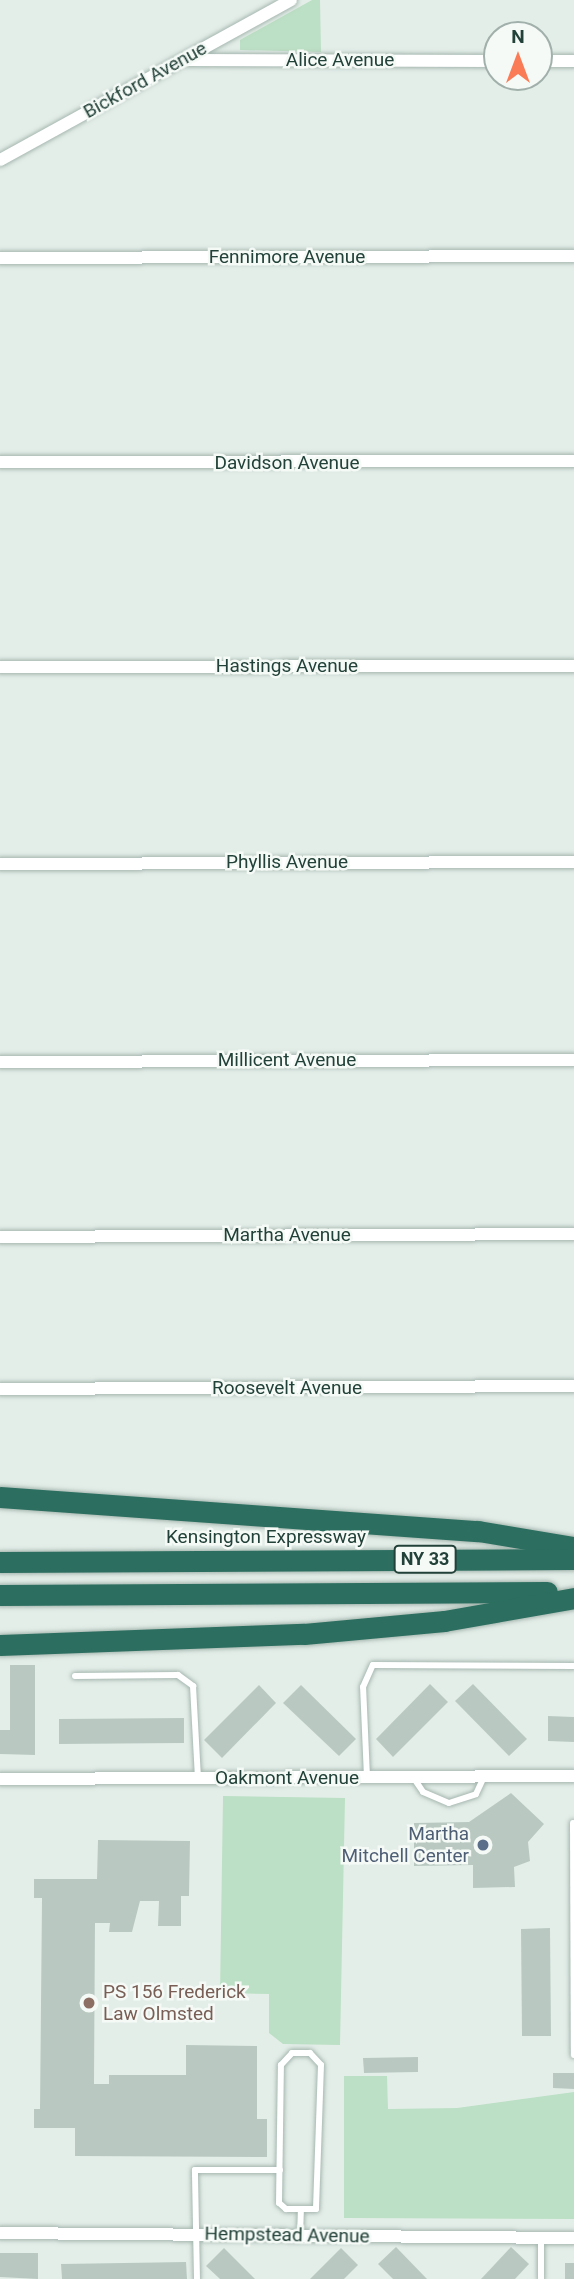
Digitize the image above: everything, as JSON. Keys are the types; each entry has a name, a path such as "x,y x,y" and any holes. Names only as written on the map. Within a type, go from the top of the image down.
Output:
{"highway":[{"path":"0,1497 478,1531 574,1547"},
{"name":"Kensington Expressway","path":"0,1562 574,1559"},
{"name":"NY 33","path":"0,1595 574,1592"},
{"path":"0,1645 318,1633 444,1621 574,1598"}],"street":[{"name":"Bickford Avenue","path":"0,160 290,0"},
{"name":"Alice Avenue","path":"182,60 483,61"},
{"path":"553,61 574,61"},
{"name":"Fennimore Avenue","path":"0,258 574,256"},
{"name":"Davidson Avenue","path":"0,462 574,461"},
{"name":"Hastings Avenue","path":"0,667 574,666"},
{"name":"Phyllis Avenue","path":"0,864 574,862"},
{"name":"Millicent Avenue","path":"0,1062 574,1060"},
{"name":"Martha Avenue","path":"0,1237 574,1234"},
{"name":"Roosevelt Avenue","path":"0,1389 574,1386"},
{"name":"Oakmont Avenue","path":"0,1779 574,1776"},
{"name":"Hempstead Avenue","path":"0,2233 574,2238"}],"lane":[{"path":"367,1778 363,1687 373,1665 574,1666"},
{"path":"75,1676 178,1675 193,1686 198,1779"},
{"path":"413,1777 423,1792 449,1803 475,1794 484,1777"},
{"path":"573,1823 574,2055"},
{"path":"292,2053 310,2053 321,2066 320,2202 316,2209 301,2210 279,2203 281,2065 292,2053"},
{"path":"197,2279 195,2170 280,2170"},
{"path":"300,2236 301,2210"},
{"path":"541,2238 541,2279"}],"green space":[{"path":"312,0 320,0 321,52 240,50 240,40"},
{"path":"223,1796 345,1798 340,2045 283,2044 269,2033 269,1994 220,1993"},
{"path":"344,2076 387,2076 388,2109 457,2108 574,2092 574,2219 344,2218"}],"building":[{"path":"10,1665 35,1665 35,1755 0,1754 0,1730 10,1730"},
{"path":"430,1684 448,1702 393,1757 376,1739"},
{"path":"473,1684 527,1739 509,1756 455,1701"},
{"path":"259,1685 276,1703 222,1758 204,1740"},
{"path":"301,1685 356,1739 339,1756 283,1703"},
{"path":"548,1716 574,1717 574,1742 548,1741"},
{"path":"184,1718 184,1743 59,1744 59,1719"},
{"path":"511,1793 544,1824 528,1842 530,1861 514,1867 515,1887 473,1888 473,1865 414,1866 414,1823 469,1822"},
{"path":"98,1840 190,1841 189,1896 181,1896 181,1926 158,1926 159,1901 140,1901 132,1932 109,1932 110,1923 95,1923 94,2084 109,2084 109,2075 186,2075 186,2045 257,2046 257,2119 267,2119 267,2157 75,2156 75,2128 34,2128 34,2109 40,2109 42,1898 34,1898 34,1879 97,1879"},
{"path":"550,1928 551,2036 522,2036 521,1929"},
{"path":"418,2057 418,2072 364,2073 363,2058"},
{"path":"553,2073 574,2073 574,2089 553,2088"},
{"path":"396,2247 427,2279 393,2279 378,2264"},
{"path":"511,2247 529,2264 515,2279 481,2279"},
{"path":"224,2248 255,2279 220,2279 206,2266"},
{"path":"341,2248 358,2265 344,2279 310,2279"},
{"path":"0,2253 38,2253 38,2279 0,2277"},
{"path":"186,2262 187,2279 62,2279 61,2264"},
{"path":"565,2263 574,2263 574,2279 565,2279"}],"place":[{"name":"Martha Mitchell Center","path":"483,1845"},
{"name":"PS 156 Frederick Law Olmsted","path":"89,2003"}]}
